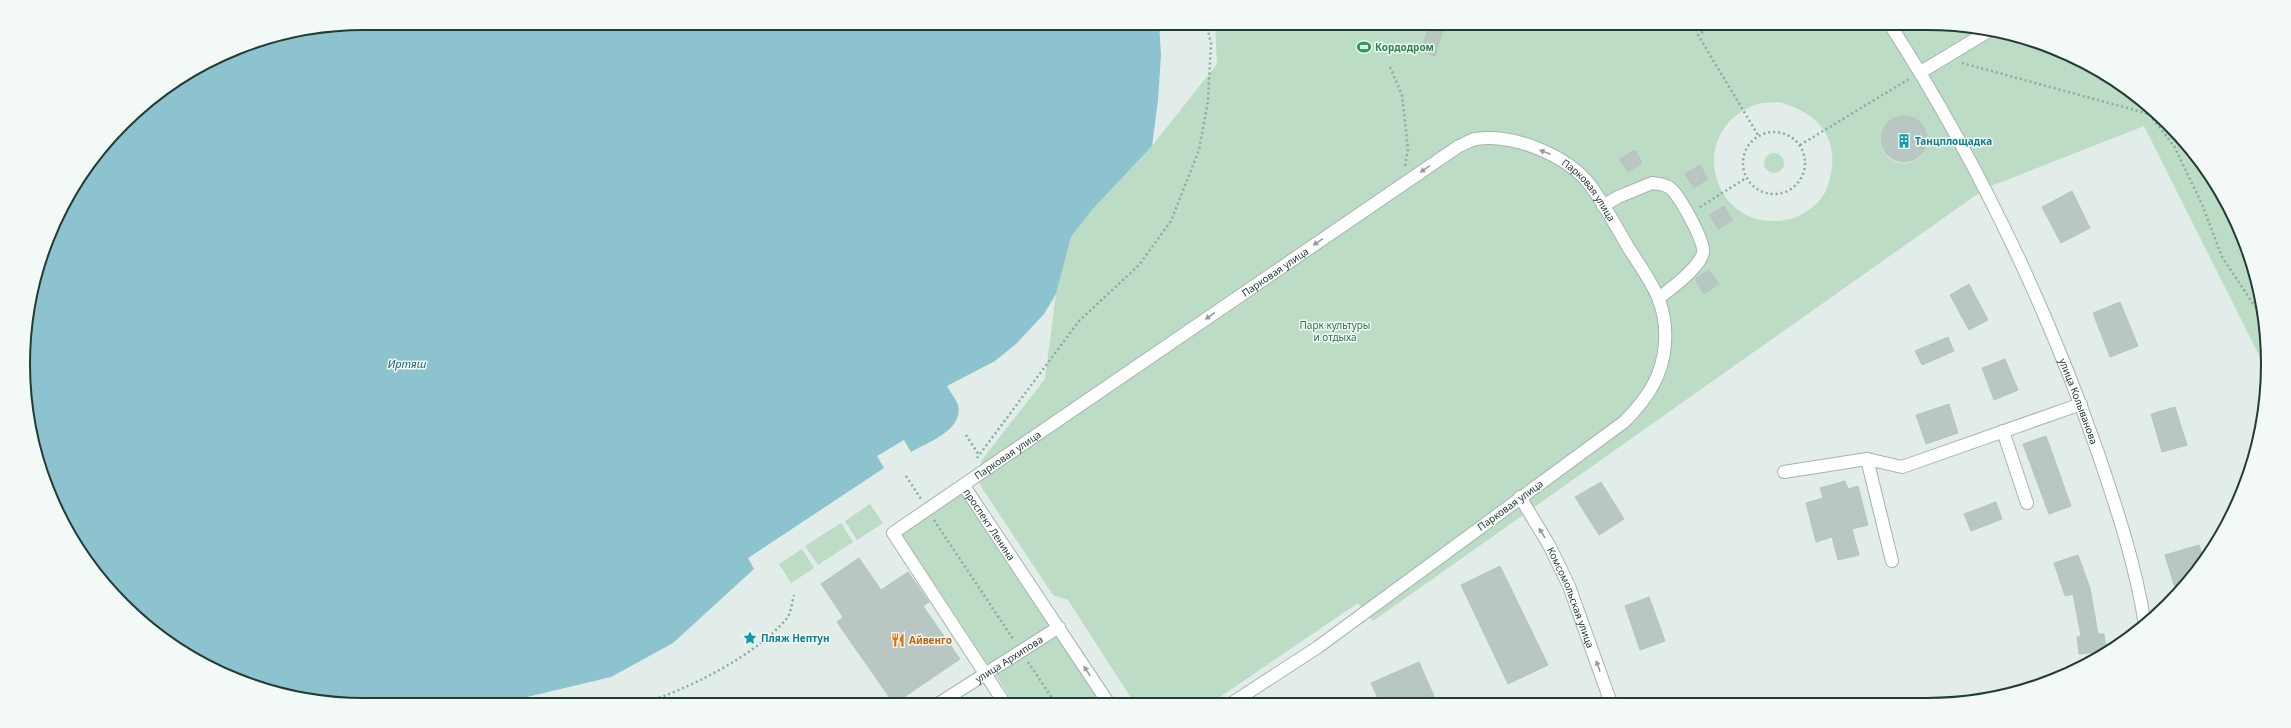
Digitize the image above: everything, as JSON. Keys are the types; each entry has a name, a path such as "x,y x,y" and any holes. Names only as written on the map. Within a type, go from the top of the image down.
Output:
{"street":[{"name":"улица Колыванова","path":"1894,30 1921,72 1986,188 2038,299 2081,404 2115,503 2141,598 2144,618"},
{"path":"1921,72 1983,35"},
{"name":"Парковая улица","path":"967,484 1459,146 1475,139 1493,139 1516,142 1550,154 1572,168 1589,184 1660,297 1665,342 1662,363 1655,384 1641,404 1624,422 1318,647 1240,698"},
{"path":"1603,206 1618,197 1652,183 1670,189 1688,215 1702,241 1704,252 1699,262 1673,288 1660,297"},
{"path":"1784,472 1867,459 1902,467 2081,404"},
{"path":"2003,431 2027,503"},
{"path":"1867,459 1892,561"},
{"name":"проспект Ленина","path":"1001,698 893,533 967,484 1105,698"},
{"name":"Комсомольская улица","path":"1520,497 1549,545 1569,586 1609,698"},
{"name":"улица Архипова","path":"947,698 1058,627"}],"path":[{"path":"967,484 979,455 1079,321 1139,265 1171,221 1199,150 1208,101 1211,43 1208,30"},
{"path":"1705,30 1698,35 1758,135"},
{"path":"1945,58 2148,114"},
{"path":"1390,67 1402,96 1408,148 1402,185"},
{"path":"1800,145 1921,72"},
{"path":"2152,117 2174,146 2202,204 2222,257 2256,309"},
{"path":"1767,132 1781,132 1793,138 1800,145 1804,159 1803,174 1791,189 1782,193 1762,192 1753,186 1746,178 1742,160 1745,150 1758,135 1767,132"},
{"path":"1688,215 1746,178"},
{"path":"966,435 979,455"},
{"path":"906,476 1052,698"},
{"path":"659,698 712,674 754,649 788,617 794,595"}],"green space":[{"name":"Парк культуры и отдыха","path":"1215,30 1927,30 1992,36 2013,41 2055,55 2075,64 2113,86 2147,113 2178,144 2205,178 2227,216 2236,236 2250,278 2255,299 2261,359 2144,126 1986,188 1373,621 1358,603 1218,698 1131,698 1068,600 1053,595 980,485 981,461 1045,379 1056,294 1071,237 1091,211 1152,146 1217,64","holes":["1779,102 1794,107 1807,114 1818,123 1826,133 1832,158 1831,172 1825,193 1817,203 1807,211 1791,219 1764,221 1742,213 1726,198 1716,178 1714,156 1720,135 1734,117 1758,104","1899,116 1911,117 1920,123 1924,127 1927,137 1925,150 1922,154 1917,159 1907,163 1897,162 1889,158 1883,150 1881,141 1882,132 1888,123"]},
{"path":"1774,153 1781,156 1784,163 1781,170 1774,173 1767,170 1764,163 1767,156"},
{"path":"961,492 1050,625 988,665 901,533"},
{"path":"870,504 883,523 857,540 845,521"},
{"path":"841,523 853,542 818,565 805,546"},
{"path":"802,549 814,568 791,583 779,564"},
{"path":"1056,634 1097,698 1010,698 995,674"}],"water":[{"name":"Иртяш","path":"364,30 1159,30 1161,55 1158,100 1152,146 1091,211 1071,237 1056,294 1044,314 1016,344 995,361 947,386 958,405 956,421 943,434 911,452 904,440 877,456 884,468 748,558 754,569 673,643 611,677 523,698 364,698 299,692 278,687 236,673 216,664 178,642 144,615 113,584 86,550 64,512 55,492 41,450 36,429 30,364 36,299 41,278 55,236 64,216 86,178 113,144 144,113 161,99 178,86 216,64 236,55 278,41 320,33"}],"building":[{"path":"1428,30 1443,30 1435,56 1421,51"},
{"name":"Танцплощадка","path":"1909,116 1921,122 1926,130 1926,148 1921,156 1913,161 1899,162 1887,156 1882,148 1881,134 1887,122 1895,117"},
{"path":"1635,150 1642,163 1628,172 1620,159"},
{"path":"1700,165 1708,179 1694,188 1685,174"},
{"path":"2072,191 2090,228 2061,243 2042,207"},
{"path":"1724,206 1733,220 1718,229 1709,215"},
{"path":"1709,270 1719,284 1704,294 1695,279"},
{"path":"1969,284 1988,320 1969,330 1950,295"},
{"path":"2120,302 2138,346 2110,357 2093,313"},
{"path":"1948,337 1954,351 1922,365 1915,351"},
{"path":"2005,359 2018,390 1994,400 1982,368"},
{"path":"1949,404 1958,433 1926,444 1916,415"},
{"path":"2175,407 2187,445 2162,452 2151,414"},
{"path":"2046,436 2071,506 2049,514 2023,444"},
{"path":"1845,481 1848,489 1858,486 1868,525 1852,529 1859,555 1838,560 1832,537 1816,542 1806,503 1823,498 1820,488"},
{"path":"1601,482 1624,519 1599,535 1575,497"},
{"path":"1996,502 2002,519 1971,531 1964,514"},
{"path":"2199,545 2202,554 2175,587 2165,555"},
{"path":"2078,555 2090,588 2098,634 2104,634 2105,646 2095,652 2079,654 2077,637 2081,636 2073,594 2065,596 2054,563"},
{"name":"Айвенго","path":"859,558 881,590 908,572 929,602 923,606 960,659 903,698 890,698 837,622 843,617 821,584"},
{"path":"1500,566 1548,665 1508,684 1461,585"},
{"path":"1649,597 1665,641 1640,650 1625,606"},
{"path":"1419,662 1435,698 1378,698 1371,683"}],"place":[{"name":"Кордодром","path":"1364,47"},
{"name":"Танцплощадка","path":"1904,141"},
{"name":"Пляж Нептун","path":"750,638"},
{"name":"Айвенго","path":"898,640"}]}
